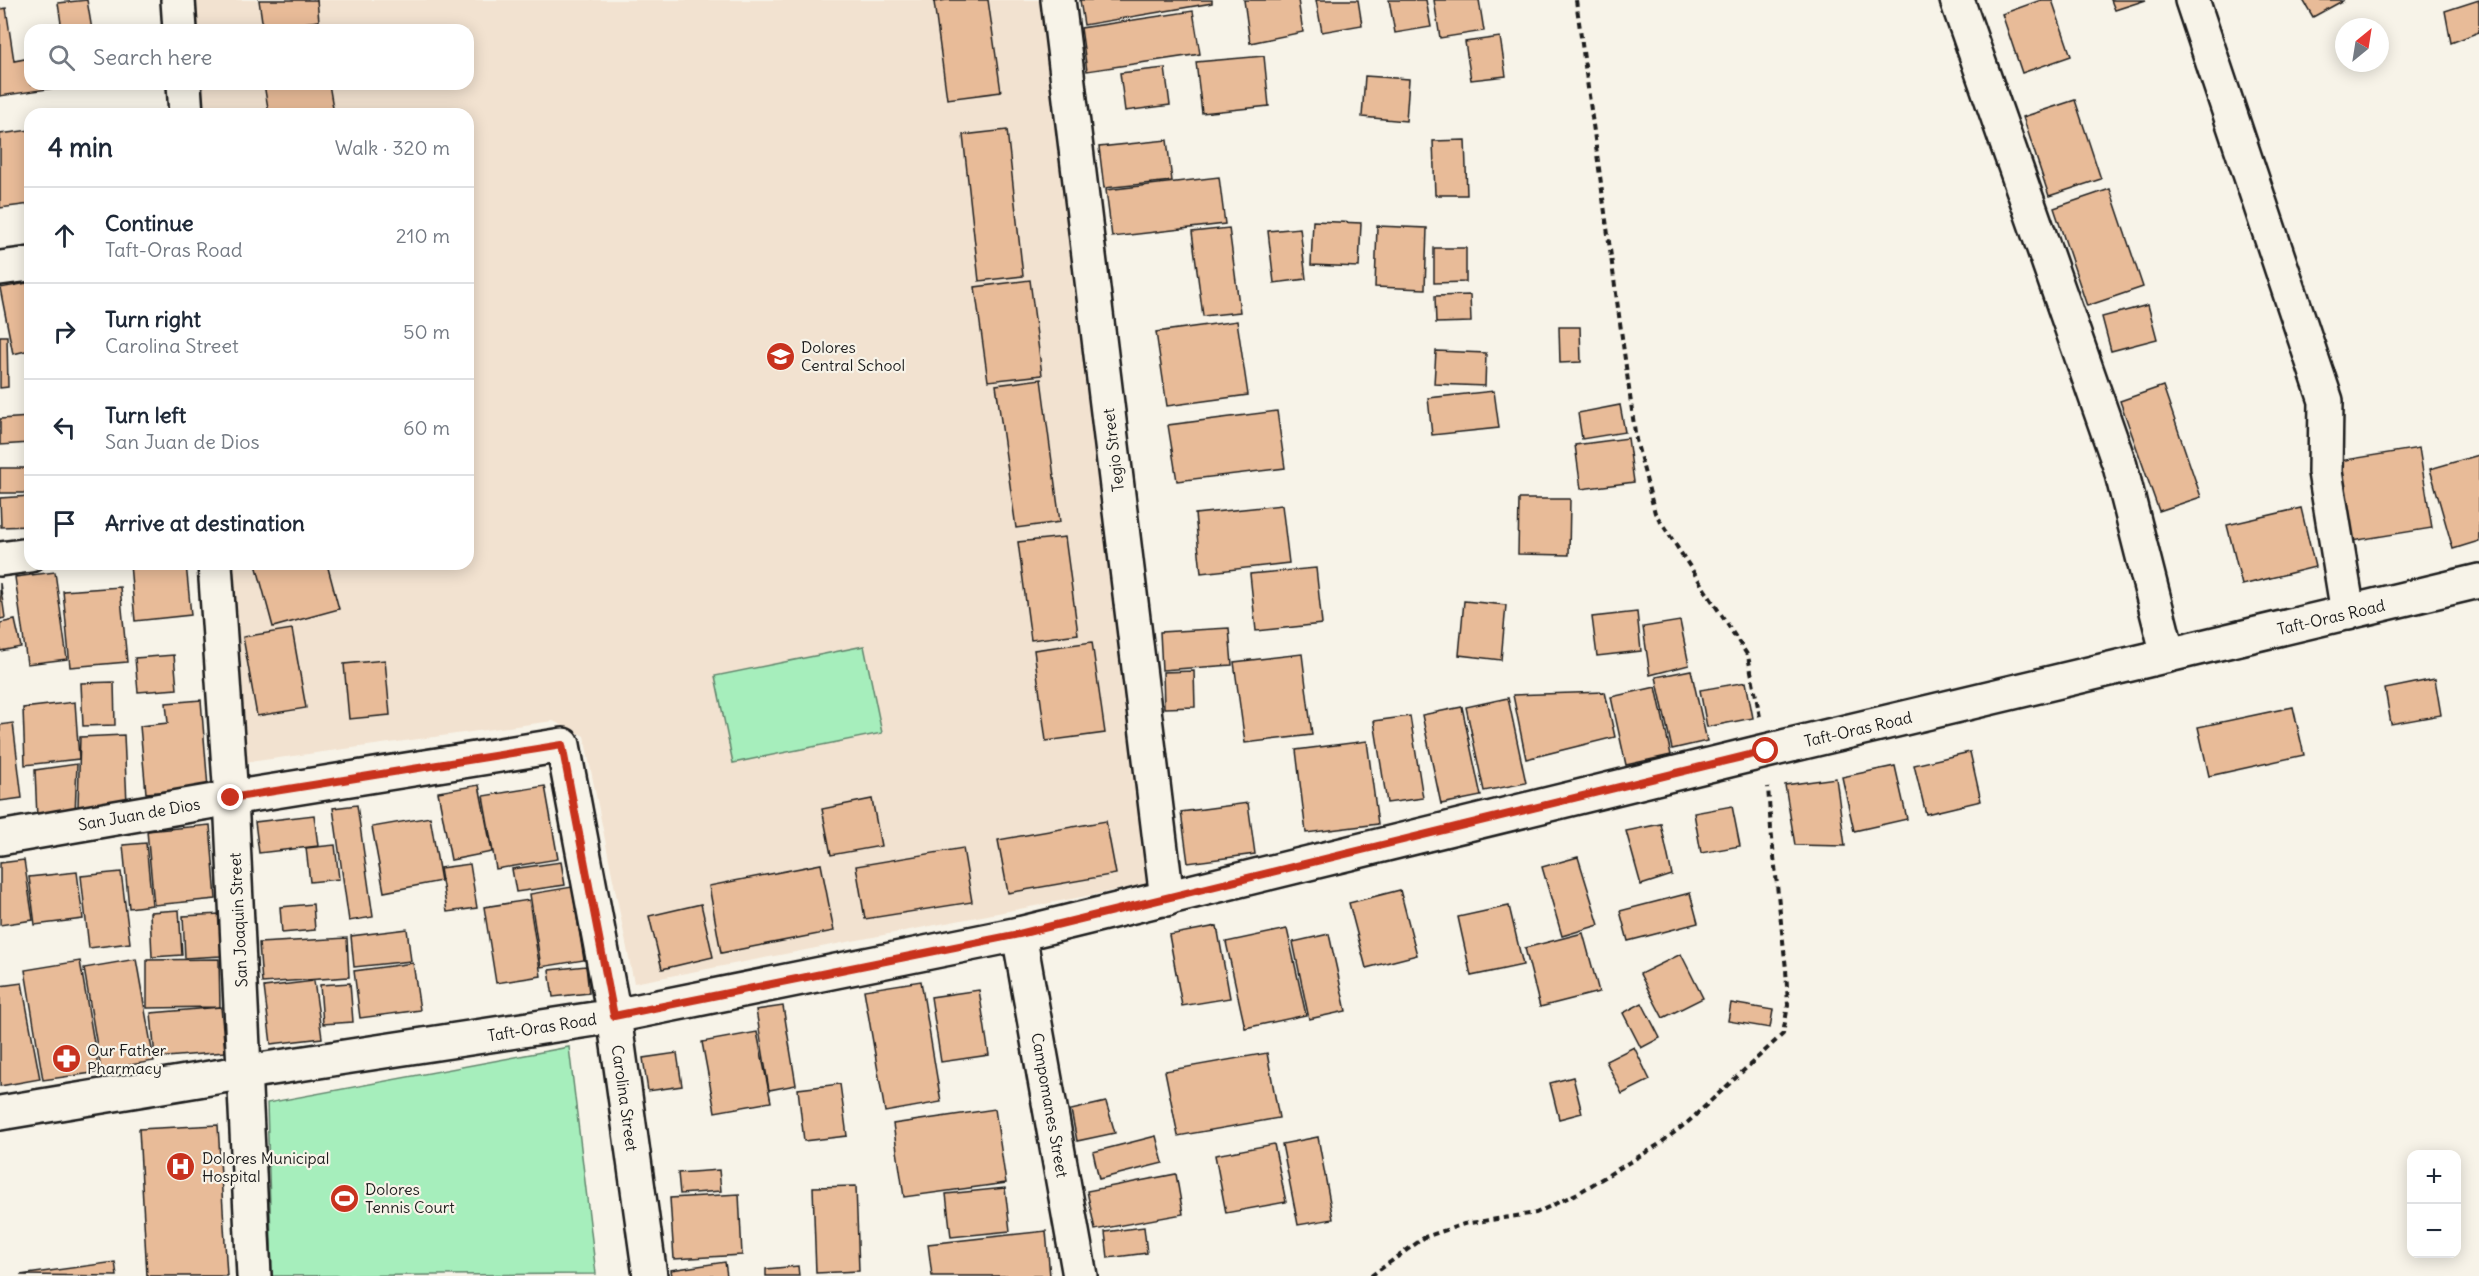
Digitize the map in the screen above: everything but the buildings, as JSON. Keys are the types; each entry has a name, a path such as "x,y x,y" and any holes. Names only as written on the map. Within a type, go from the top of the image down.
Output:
{"street":[{"path":"178,0 180,24"},
{"name":"Tegio Street","path":"1058,0 1167,899"},
{"path":"1957,0 2120,466 2168,655"},
{"path":"2192,0 2326,401 2325,472 2348,613"},
{"path":"184,90 186,108"},
{"path":"0,268 24,265"},
{"path":"0,559 24,556"},
{"name":"San Joaquin Street","path":"215,570 246,1072 254,1276"},
{"name":"Taft-Oras Road","path":"0,1113 246,1072 614,1016 1019,934 1766,751 2479,581"},
{"name":"San Juan de Dios","path":"0,838 562,745"},
{"name":"Carolina Street","path":"562,745 614,1016 650,1276"},
{"name":"Campomanes Street","path":"1019,934 1080,1276"}],"path":[{"path":"1371,1276 1425,1238 1464,1224 1536,1213 1580,1192 1658,1145 1688,1122 1784,1034 1788,1005 1786,969 1771,829 1766,751 1748,656 1655,513 1636,440 1575,0"}],"shaded area":[{"name":"Dolores Central School","path":"184,0 1048,0 1154,883 634,983 584,736 553,721 241,763 227,570 474,570 474,108 194,108 192,90 474,90 474,24 186,24"}],"green space":[{"path":"864,646 882,733 733,763 715,676"},
{"path":"569,1047 596,1274 272,1276 267,1103"}],"place":[{"name":"Dolores Central School","path":"780,356"},
{"name":"Our Father Pharmacy","path":"66,1059"},
{"name":"Dolores Municipal Hospital","path":"181,1167"},
{"name":"Dolores Tennis Court","path":"344,1198"}],"route":[{"path":"231,798 562,745 614,1016 1019,934 1766,751"}]}
